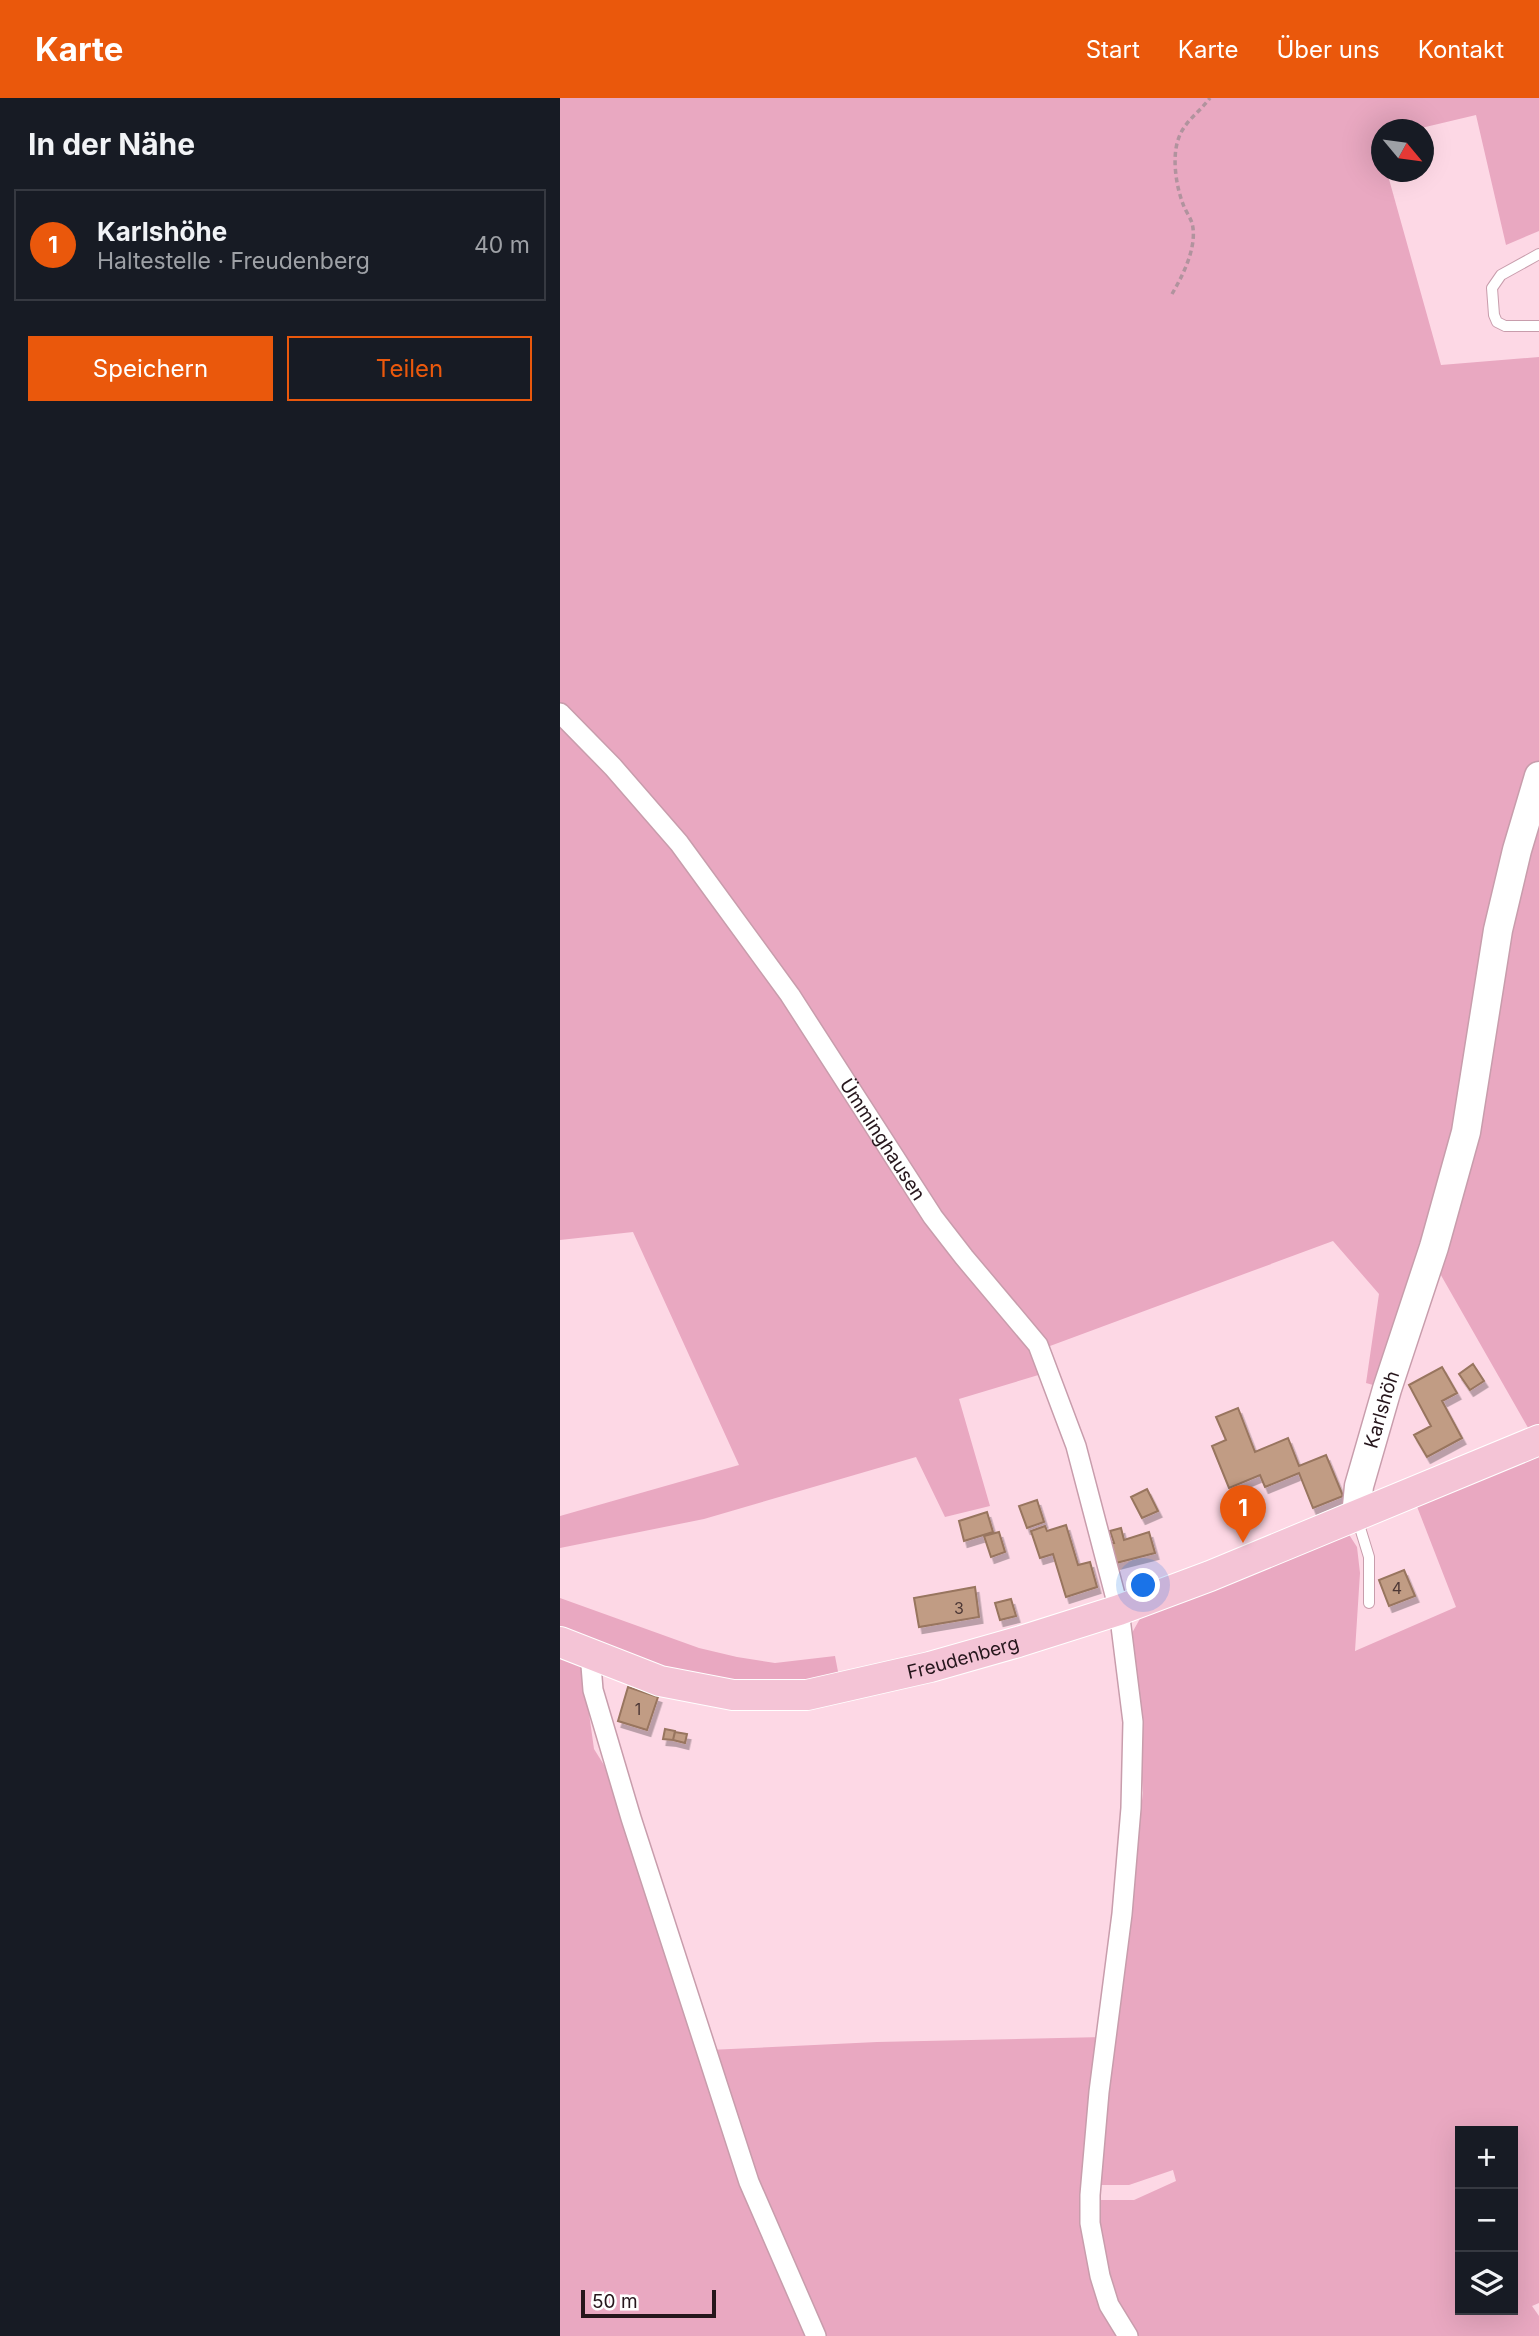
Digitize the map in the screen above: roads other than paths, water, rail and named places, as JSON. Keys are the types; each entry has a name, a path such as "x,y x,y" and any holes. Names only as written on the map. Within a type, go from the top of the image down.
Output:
{"main road":[{"name":"Karlshöh","path":"1356,1516 1359,1486 1387,1389 1446,1209 1466,1132 1498,930 1517,850 1539,776"},
{"path":"1356,1516 1539,1440"},
{"name":"Freudenberg","path":"560,1642 660,1681 755,1696 807,1695 930,1667 1018,1642 1210,1576 1356,1516"}],"street":[{"name":"Ümminghausen","path":"560,713 613,767 680,843 790,995 933,1217 1038,1345 1076,1446 1119,1609 1133,1722 1122,1914 1099,2092 1090,2195 1090,2223 1100,2276 1109,2305 1128,2336"},
{"path":"590,1653 593,1690 631,1818 745,2170 816,2336"}],"lane":[{"path":"1539,254 1501,275 1492,288 1497,322 1505,326 1539,326"},
{"name":"Karlshöh","path":"1356,1516 1369,1557 1369,1603"}],"place":[{"name":"Karlshöhe","path":"1243,1543"}]}
